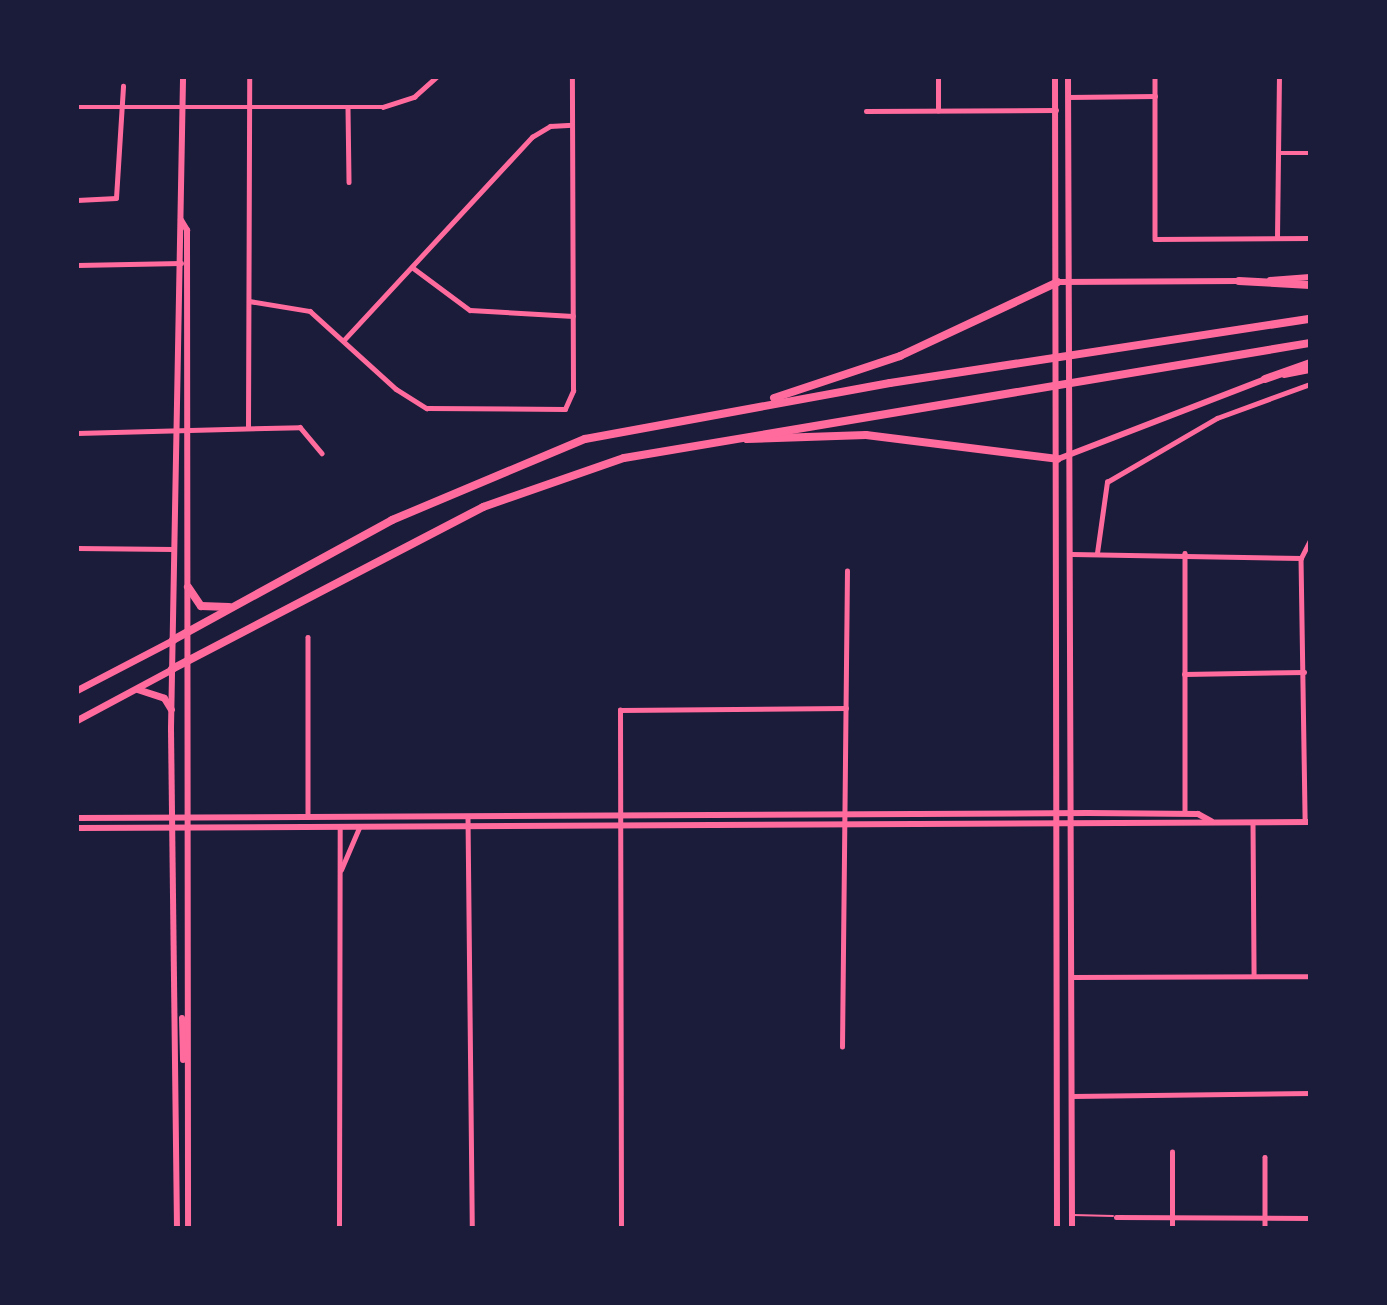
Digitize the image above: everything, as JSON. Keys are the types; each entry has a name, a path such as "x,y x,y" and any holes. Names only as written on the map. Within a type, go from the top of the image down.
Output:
{"highway":[{"path":"1239,281 1310,285"},
{"path":"721,411 900,356 1059,282"},
{"path":"77,690 392,520 525,459 585,439 721,411 1310,319"},
{"path":"77,720 483,507 678,444 1310,343"},
{"path":"1265,379 1310,363"},
{"path":"678,444 866,435 1058,458"},
{"path":"188,587 201,606 232,607"},
{"path":"137,688 164,698 171,709"}],"main road":[{"path":"177,1228 171,709 176,429 175,264 181,220 183,77"},
{"path":"1055,77 1059,282 1057,1228"},
{"path":"1068,77 1074,452 1072,1228"},
{"path":"181,220 187,264 188,1228"},
{"path":"1059,282 1239,281 1310,277"},
{"path":"1058,458 1265,379 1310,370"},
{"path":"77,818 1185,813 1211,821"},
{"path":"340,827 389,817"},
{"path":"77,828 1072,826 1211,821 1308,822"},
{"path":"176,999 187,1063"}],"street":[{"path":"248,427 249,77"},
{"path":"77,107 117,111 182,111 249,107 394,106 436,77"},
{"path":"249,301 300,306 427,408 553,413 569,405 573,316 572,77"},
{"path":"938,77 938,111"},
{"path":"1155,77 1155,239 1310,238"},
{"path":"1277,238 1279,77"},
{"path":"77,200 116,198 117,111 123,86"},
{"path":"1068,97 1155,96"},
{"path":"348,108 349,182"},
{"path":"866,111 1056,110"},
{"path":"343,341 532,137 550,126 572,125"},
{"path":"1279,153 1310,153"},
{"path":"77,265 187,264"},
{"path":"411,267 470,310 573,316"},
{"path":"1097,553 1107,482 1237,408 1310,384"},
{"path":"77,433 248,427 304,429 322,453"},
{"path":"1308,822 1301,558 1310,540"},
{"path":"77,548 173,549"},
{"path":"1185,553 1185,813"},
{"path":"1072,554 1185,553 1301,558"},
{"path":"842,1047 847,571"},
{"path":"308,637 309,817"},
{"path":"1184,674 1304,673"},
{"path":"621,1228 620,710 846,708"},
{"path":"468,817 472,1228"},
{"path":"1253,822 1254,976"},
{"path":"341,871 348,842 362,826"},
{"path":"339,1228 340,827"},
{"path":"1072,977 1310,976"},
{"path":"1072,1096 1310,1093"},
{"path":"1172,1152 1172,1228"},
{"path":"1265,1157 1265,1228"},
{"path":"1116,1217 1172,1215 1310,1218"}],"lane":[{"path":"1072,1215 1116,1217"}]}
